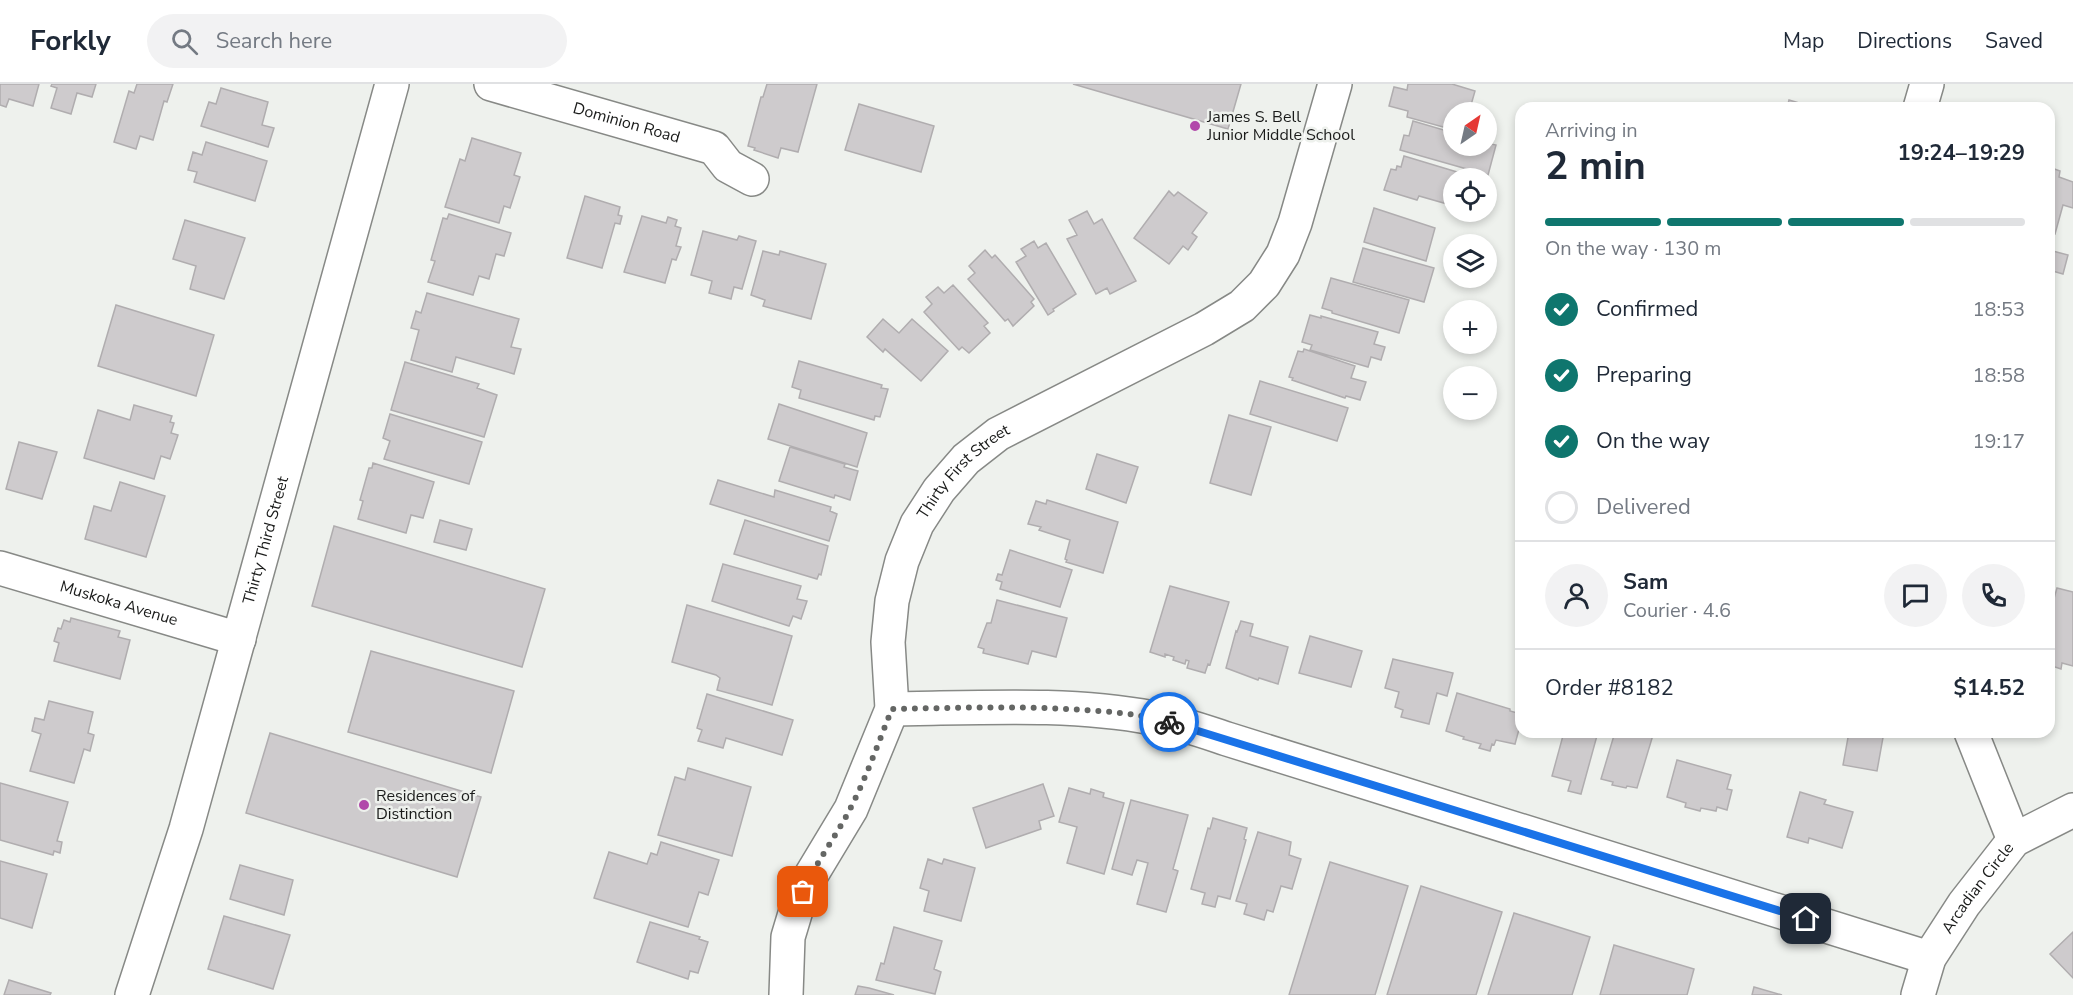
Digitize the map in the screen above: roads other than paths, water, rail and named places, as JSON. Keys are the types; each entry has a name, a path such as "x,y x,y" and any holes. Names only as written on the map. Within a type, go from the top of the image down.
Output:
{"street":[{"name":"Thirty Third Street","path":"132,995 186,828 392,84"},
{"name":"Dominion Road","path":"491,84 714,148 728,166 752,179"},
{"name":"Thirty First Street","path":"786,995 788,937 797,907 810,877 850,809 892,709 888,642 892,601 902,561 917,524 939,490 966,459 998,434 1204,329 1242,306 1264,284 1296,224 1335,84"},
{"path":"1922,102 1927,84"},
{"name":"Muskoka Avenue","path":"0,568 239,639"},
{"path":"892,709 1032,707 1098,711 1154,718 1729,894 1929,958"},
{"path":"1973,738 2014,840"},
{"name":"Arcadian Circle","path":"1918,995 1929,958 1964,904 2014,840 2073,810"}],"place":[{"name":"James S. Bell Junior Middle School","path":"1195,126"},
{"name":"Residences of Distinction","path":"364,805"}]}
